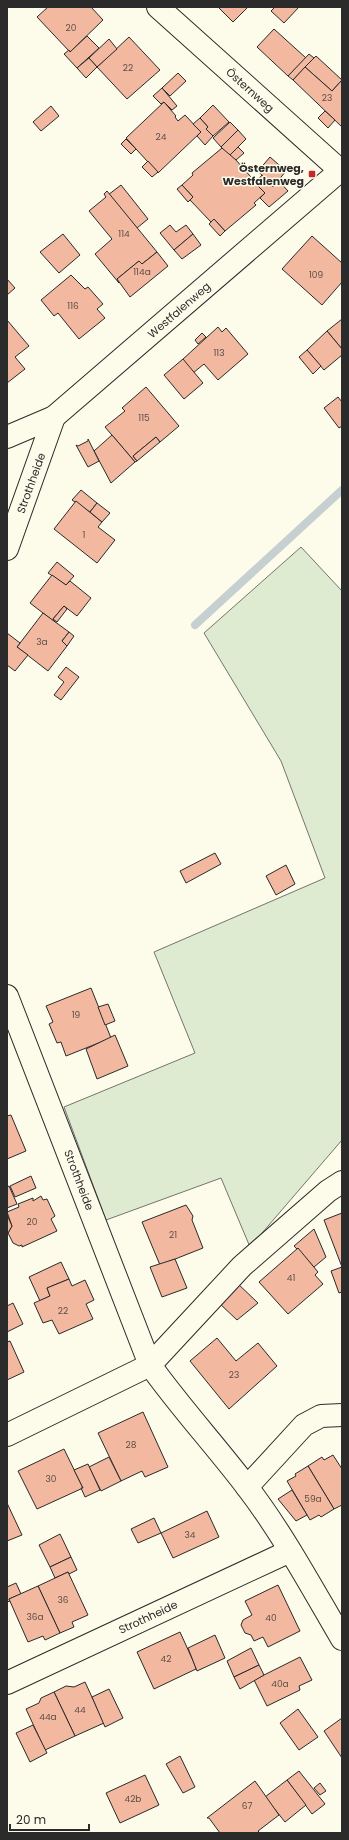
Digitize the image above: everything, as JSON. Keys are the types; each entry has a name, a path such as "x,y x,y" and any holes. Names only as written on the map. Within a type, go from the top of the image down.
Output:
{"street":[{"name":"Östernweg","path":"158,7 341,171"},
{"name":"Westfalenweg","path":"7,437 54,417 341,171"},
{"name":"Strothheide","path":"7,549 54,417"},
{"name":"Strothheide","path":"7,996 150,1364 167,1389 248,1487 290,1551 342,1640"},
{"path":"7,1435 150,1364 242,1266 328,1191 342,1182"},
{"path":"248,1487 304,1425 321,1416 342,1415"},
{"name":"Strothheide","path":"7,1683 290,1551"}],"green space":[{"path":"301,547 342,591 342,1140 250,1247 221,1178 106,1220 64,1107 195,1053 154,952 325,878 281,761 204,633"}],"building":[{"path":"48,7 91,7 103,20 70,52 37,17"},
{"path":"218,7 248,7 233,22"},
{"path":"275,7 299,7 284,23 271,11"},
{"path":"274,29 306,58 288,76 257,47"},
{"path":"87,36 99,48 77,68 64,54 69,50 70,52"},
{"path":"129,37 160,70 127,99 97,67"},
{"path":"109,39 117,49 97,67 89,58"},
{"path":"309,54 314,58 293,80 288,76"},
{"path":"316,56 342,80 332,91 305,67"},
{"path":"89,58 97,67 86,78 77,68"},
{"path":"305,67 332,91 342,80 342,127 293,80"},
{"path":"178,73 186,81 170,96 162,88"},
{"path":"162,88 177,106 172,110 164,102 161,104 153,96"},
{"path":"164,102 176,116 175,117 178,121 185,115 201,132 158,173 126,138"},
{"path":"213,105 229,122 213,136 206,129 208,127 200,118"},
{"path":"51,106 59,116 41,131 33,122"},
{"path":"325,111 335,120 328,128 318,118"},
{"path":"200,118 208,127 206,129 213,136 205,145 197,136 201,132 193,124"},
{"path":"230,122 238,130 221,147 213,138"},
{"path":"238,130 246,139 229,156 221,147"},
{"path":"126,139 136,149 131,154 121,144"},
{"path":"238,147 244,153 236,160 229,156"},
{"path":"222,148 236,160 265,193 254,203 256,205 225,231 214,219 211,222 190,200 193,197 182,185 193,175 192,173"},
{"path":"270,157 286,171 273,187 258,171"},
{"path":"148,161 158,172 152,177 142,167"},
{"path":"262,175 273,187 278,180 288,191 269,207 260,198 265,193 255,183"},
{"path":"121,185 148,219 137,228 108,195"},
{"path":"182,185 193,197 188,202 177,189"},
{"path":"107,191 157,252 142,264 139,261 117,279 119,283 95,254 112,239 89,211 106,197 104,194"},
{"path":"214,219 225,231 220,236 209,224"},
{"path":"170,225 176,232 186,225 193,234 174,250 160,233"},
{"path":"63,234 80,255 59,273 40,252"},
{"path":"193,234 201,245 182,259 174,250"},
{"path":"312,236 342,263 342,282 322,305 282,269"},
{"path":"157,252 168,266 130,297 117,279 139,261 142,264"},
{"path":"71,275 85,289 88,287 103,304 97,309 105,318 79,339 58,313 54,316 41,300"},
{"path":"7,279 15,288 7,295"},
{"path":"342,319 342,349 327,331"},
{"path":"7,320 29,346 15,357 25,369 7,383"},
{"path":"218,327 222,332 226,328 248,354 218,380 204,364 193,373 182,360"},
{"path":"327,331 342,349 342,355 324,370 307,350"},
{"path":"202,333 206,337 198,344 195,340"},
{"path":"307,350 321,366 313,374 299,357"},
{"path":"183,359 203,383 184,399 164,375"},
{"path":"146,387 179,426 160,442 156,437 133,456 137,461 135,462 105,427 125,411 122,408"},
{"path":"338,397 342,402 342,426 339,428 324,408"},
{"path":"112,435 135,462 111,483 94,451"},
{"path":"156,437 160,442 137,461 133,456"},
{"path":"88,439 99,461 88,467 76,445 78,446 88,441"},
{"path":"81,490 97,503 90,512 72,500"},
{"path":"76,501 102,522 98,527 115,540 97,563 54,529"},
{"path":"97,503 110,513 102,522 90,512"},
{"path":"57,562 74,576 66,585 48,573"},
{"path":"52,575 66,585 70,581 91,598 77,616 64,606 53,619 56,623 30,603"},
{"path":"64,606 67,609 57,622 53,619"},
{"path":"43,613 69,632 62,641 67,646 48,671 17,647"},
{"path":"69,632 74,636 67,646 62,641"},
{"path":"7,633 20,643 17,647 28,655 15,671 7,665"},
{"path":"66,667 79,677 61,700 54,695 64,682 58,677"},
{"path":"215,853 221,864 186,883 180,871"},
{"path":"286,865 295,884 276,895 266,876"},
{"path":"91,988 111,1038 66,1056 61,1042 57,1043 49,1024 53,1022 46,1006"},
{"path":"108,1004 115,1021 105,1025 98,1007"},
{"path":"115,1035 128,1066 97,1079 86,1049"},
{"path":"11,1115 26,1151 7,1159 7,1116"},
{"path":"31,1176 36,1188 15,1197 10,1186"},
{"path":"9,1186 17,1204 7,1208 7,1187"},
{"path":"41,1196 43,1200 47,1199 55,1216 51,1219 57,1231 22,1247 22,1245 19,1246 13,1243 8,1233 12,1226 7,1212 19,1207 18,1204 33,1198 33,1201"},
{"path":"186,1205 193,1216 192,1220 203,1248 160,1265 142,1222"},
{"path":"342,1213 342,1267 324,1220"},
{"path":"7,1215 12,1226 8,1233 7,1231"},
{"path":"314,1229 326,1257 314,1267 294,1246"},
{"path":"298,1248 318,1272 315,1275 323,1284 288,1314 259,1282"},
{"path":"175,1259 187,1288 162,1297 150,1267"},
{"path":"61,1262 69,1279 47,1288 50,1296 40,1301 29,1277"},
{"path":"342,1267 342,1292 339,1293 331,1271"},
{"path":"69,1279 72,1286 85,1280 94,1300 86,1304 93,1319 59,1334 52,1320 43,1323 34,1303 50,1296 47,1288"},
{"path":"235,1281 258,1303 237,1320 218,1302"},
{"path":"13,1303 23,1324 7,1332 7,1306"},
{"path":"217,1338 236,1361 258,1343 277,1366 229,1409 190,1361"},
{"path":"10,1341 24,1372 7,1380 7,1342"},
{"path":"143,1412 168,1467 145,1477 142,1471 121,1481 98,1433"},
{"path":"64,1449 83,1488 37,1509 18,1471"},
{"path":"333,1455 342,1469 342,1505 334,1509 308,1466 322,1457 324,1460"},
{"path":"109,1457 121,1481 101,1491 89,1467"},
{"path":"88,1464 100,1490 85,1497 81,1488 83,1488 74,1470"},
{"path":"308,1466 334,1509 321,1517 319,1515 310,1520 287,1481"},
{"path":"292,1490 307,1515 296,1521 278,1499"},
{"path":"7,1503 22,1535 7,1541"},
{"path":"207,1511 219,1537 173,1558 161,1533"},
{"path":"154,1518 161,1533 138,1543 131,1529"},
{"path":"60,1534 71,1557 50,1567 39,1545"},
{"path":"71,1557 77,1570 55,1578 50,1567"},
{"path":"68,1572 88,1615 72,1622 74,1627 60,1633 38,1586"},
{"path":"16,1583 21,1594 9,1599 10,1601 7,1602 7,1587"},
{"path":"278,1585 300,1631 268,1647 263,1637 254,1641 251,1635 245,1633 241,1625 243,1620 252,1615 245,1601"},
{"path":"38,1586 60,1633 45,1640 43,1636 28,1642 9,1599"},
{"path":"180,1632 196,1669 154,1689 137,1652"},
{"path":"215,1635 225,1658 197,1671 188,1648"},
{"path":"251,1648 259,1665 234,1677 227,1661"},
{"path":"300,1657 312,1680 299,1686 300,1690 267,1706 254,1680"},
{"path":"259,1665 264,1675 240,1689 234,1677"},
{"path":"85,1682 104,1723 75,1736 54,1692 66,1686 74,1687"},
{"path":"109,1689 123,1718 105,1727 92,1697"},
{"path":"54,1692 75,1736 45,1750 26,1709 39,1703 41,1698"},
{"path":"298,1709 318,1737 299,1750 280,1723"},
{"path":"342,1718 342,1758 324,1731"},
{"path":"33,1725 47,1753 30,1762 16,1733"},
{"path":"180,1756 195,1787 183,1793 166,1764"},
{"path":"299,1771 325,1804 312,1814 287,1780"},
{"path":"145,1775 159,1805 120,1823 106,1793"},
{"path":"287,1780 306,1805 285,1822 265,1797"},
{"path":"255,1781 279,1815 258,1831 260,1833 220,1833 209,1818 207,1818"},
{"path":"320,1783 326,1791 320,1795 314,1788"}],"waterway":[{"path":"195,625 342,490"}],"place":[{"name":"Östernweg, Westfalenweg","path":"312,174"}]}
